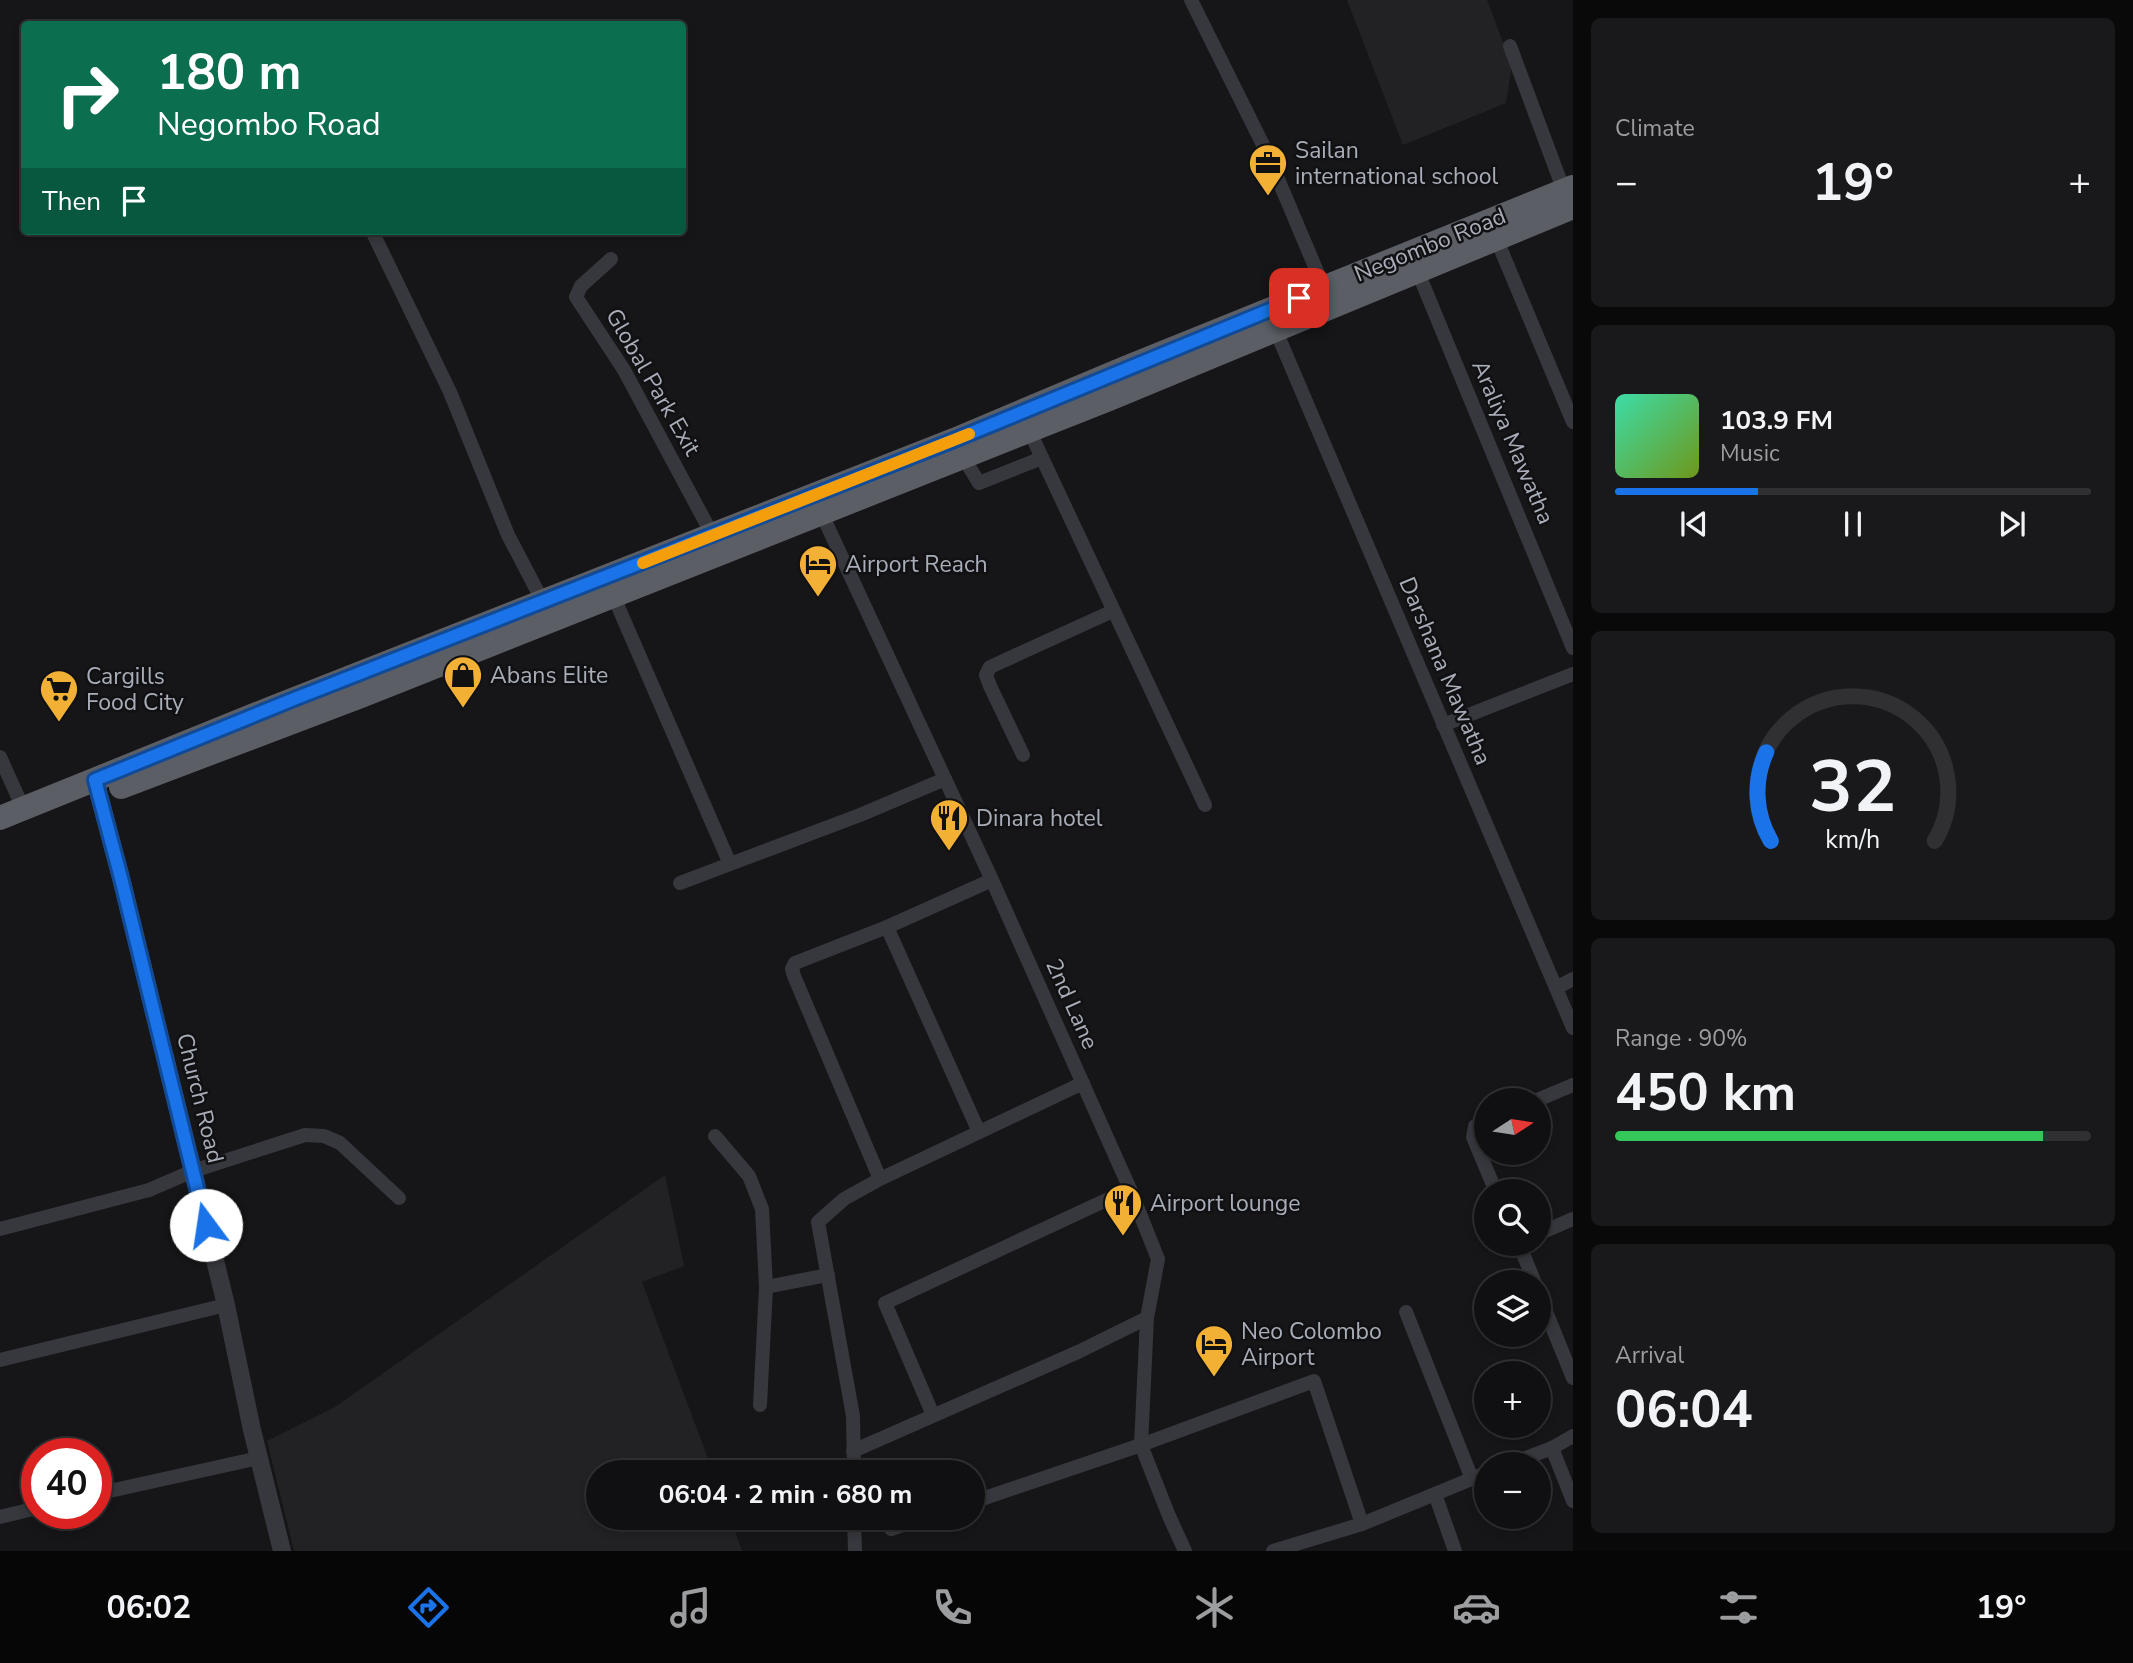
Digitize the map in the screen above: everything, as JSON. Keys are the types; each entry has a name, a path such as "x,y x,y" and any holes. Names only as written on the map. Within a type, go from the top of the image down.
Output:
{"highway":[{"name":"Negombo Road","path":"958,448 1028,430 1276,331 1414,263 1570,195"},
{"name":"Negombo Road","path":"0,818 360,696 613,595 1324,288 1496,238 1570,195"},
{"name":"Negombo Road","path":"0,834 97,787 543,602 713,536 818,505"}],"street":[{"path":"1191,0 1267,153 1324,288"},
{"path":"1510,46 1570,195"},
{"path":"374,235 450,392 508,535 543,602"},
{"path":"1496,238 1573,422"},
{"name":"Global Park Exit","path":"611,260 581,286 576,297 624,370 713,536"},
{"name":"Araliya Mawatha","path":"1414,263 1573,648"},
{"name":"Darshana Mawatha","path":"1276,331 1573,1028"},
{"path":"1028,430 1205,805"},
{"path":"958,448 979,483 1042,458"},
{"name":"2nd Lane","path":"818,505 992,880 1130,1189 1158,1259 1147,1318 1141,1445 1185,1551"},
{"path":"613,595 730,864"},
{"path":"1023,755 990,686 986,675 990,667 1113,611"},
{"path":"1443,724 1573,674"},
{"path":"0,757 23,808"},
{"path":"680,883 945,779"},
{"name":"Church Road","path":"97,787 226,1305 282,1551"},
{"path":"880,1179 792,969 795,963 887,927 992,880"},
{"path":"887,927 979,1132"},
{"path":"1556,988 1573,979"},
{"path":"853,1460 853,1416 818,1222 844,1199 880,1179 1083,1083"},
{"path":"1551,1094 1573,1085"},
{"path":"0,1229 149,1190 193,1171 305,1135 324,1136 340,1143 399,1198"},
{"path":"715,1136 749,1176 762,1209 766,1287 760,1405"},
{"path":"933,1415 885,1303 1130,1189"},
{"path":"1551,1228 1573,1219"},
{"path":"766,1287 828,1275"},
{"path":"0,1360 226,1305"},
{"path":"1406,1312 1474,1465"},
{"path":"853,1451 1078,1352 1147,1318"},
{"path":"1551,1324 1573,1378"},
{"path":"985,1498 1141,1445 1314,1381 1362,1524"},
{"path":"1542,1452 1573,1436"},
{"path":"1552,1448 1573,1500"},
{"path":"112,1490 259,1458"},
{"path":"1273,1551 1362,1524 1474,1478"},
{"path":"1435,1494 1455,1551"},
{"path":"0,1517 21,1512"},
{"path":"854,1530 855,1551"}],"shaded area":[{"path":"1347,0 1487,0 1512,66 1506,103 1403,145"},
{"path":"665,1175 684,1266 642,1282 709,1460 586,1460 586,1530 735,1530 742,1551 294,1551 267,1441 335,1407"}],"slow traffic":[{"path":"643,563 969,434"}],"place":[{"name":"Sailan international school","path":"1268,197"},
{"name":"Airport Reach","path":"818,598"},
{"name":"Abans Elite","path":"463,709"},
{"name":"Cargills Food City","path":"59,723"},
{"name":"Dinara hotel","path":"949,852"},
{"name":"Airport lounge","path":"1123,1237"},
{"name":"Neo Colombo Airport","path":"1214,1378"}],"route":[{"path":"206,1225 95,780 954,440 1299,298"}]}
